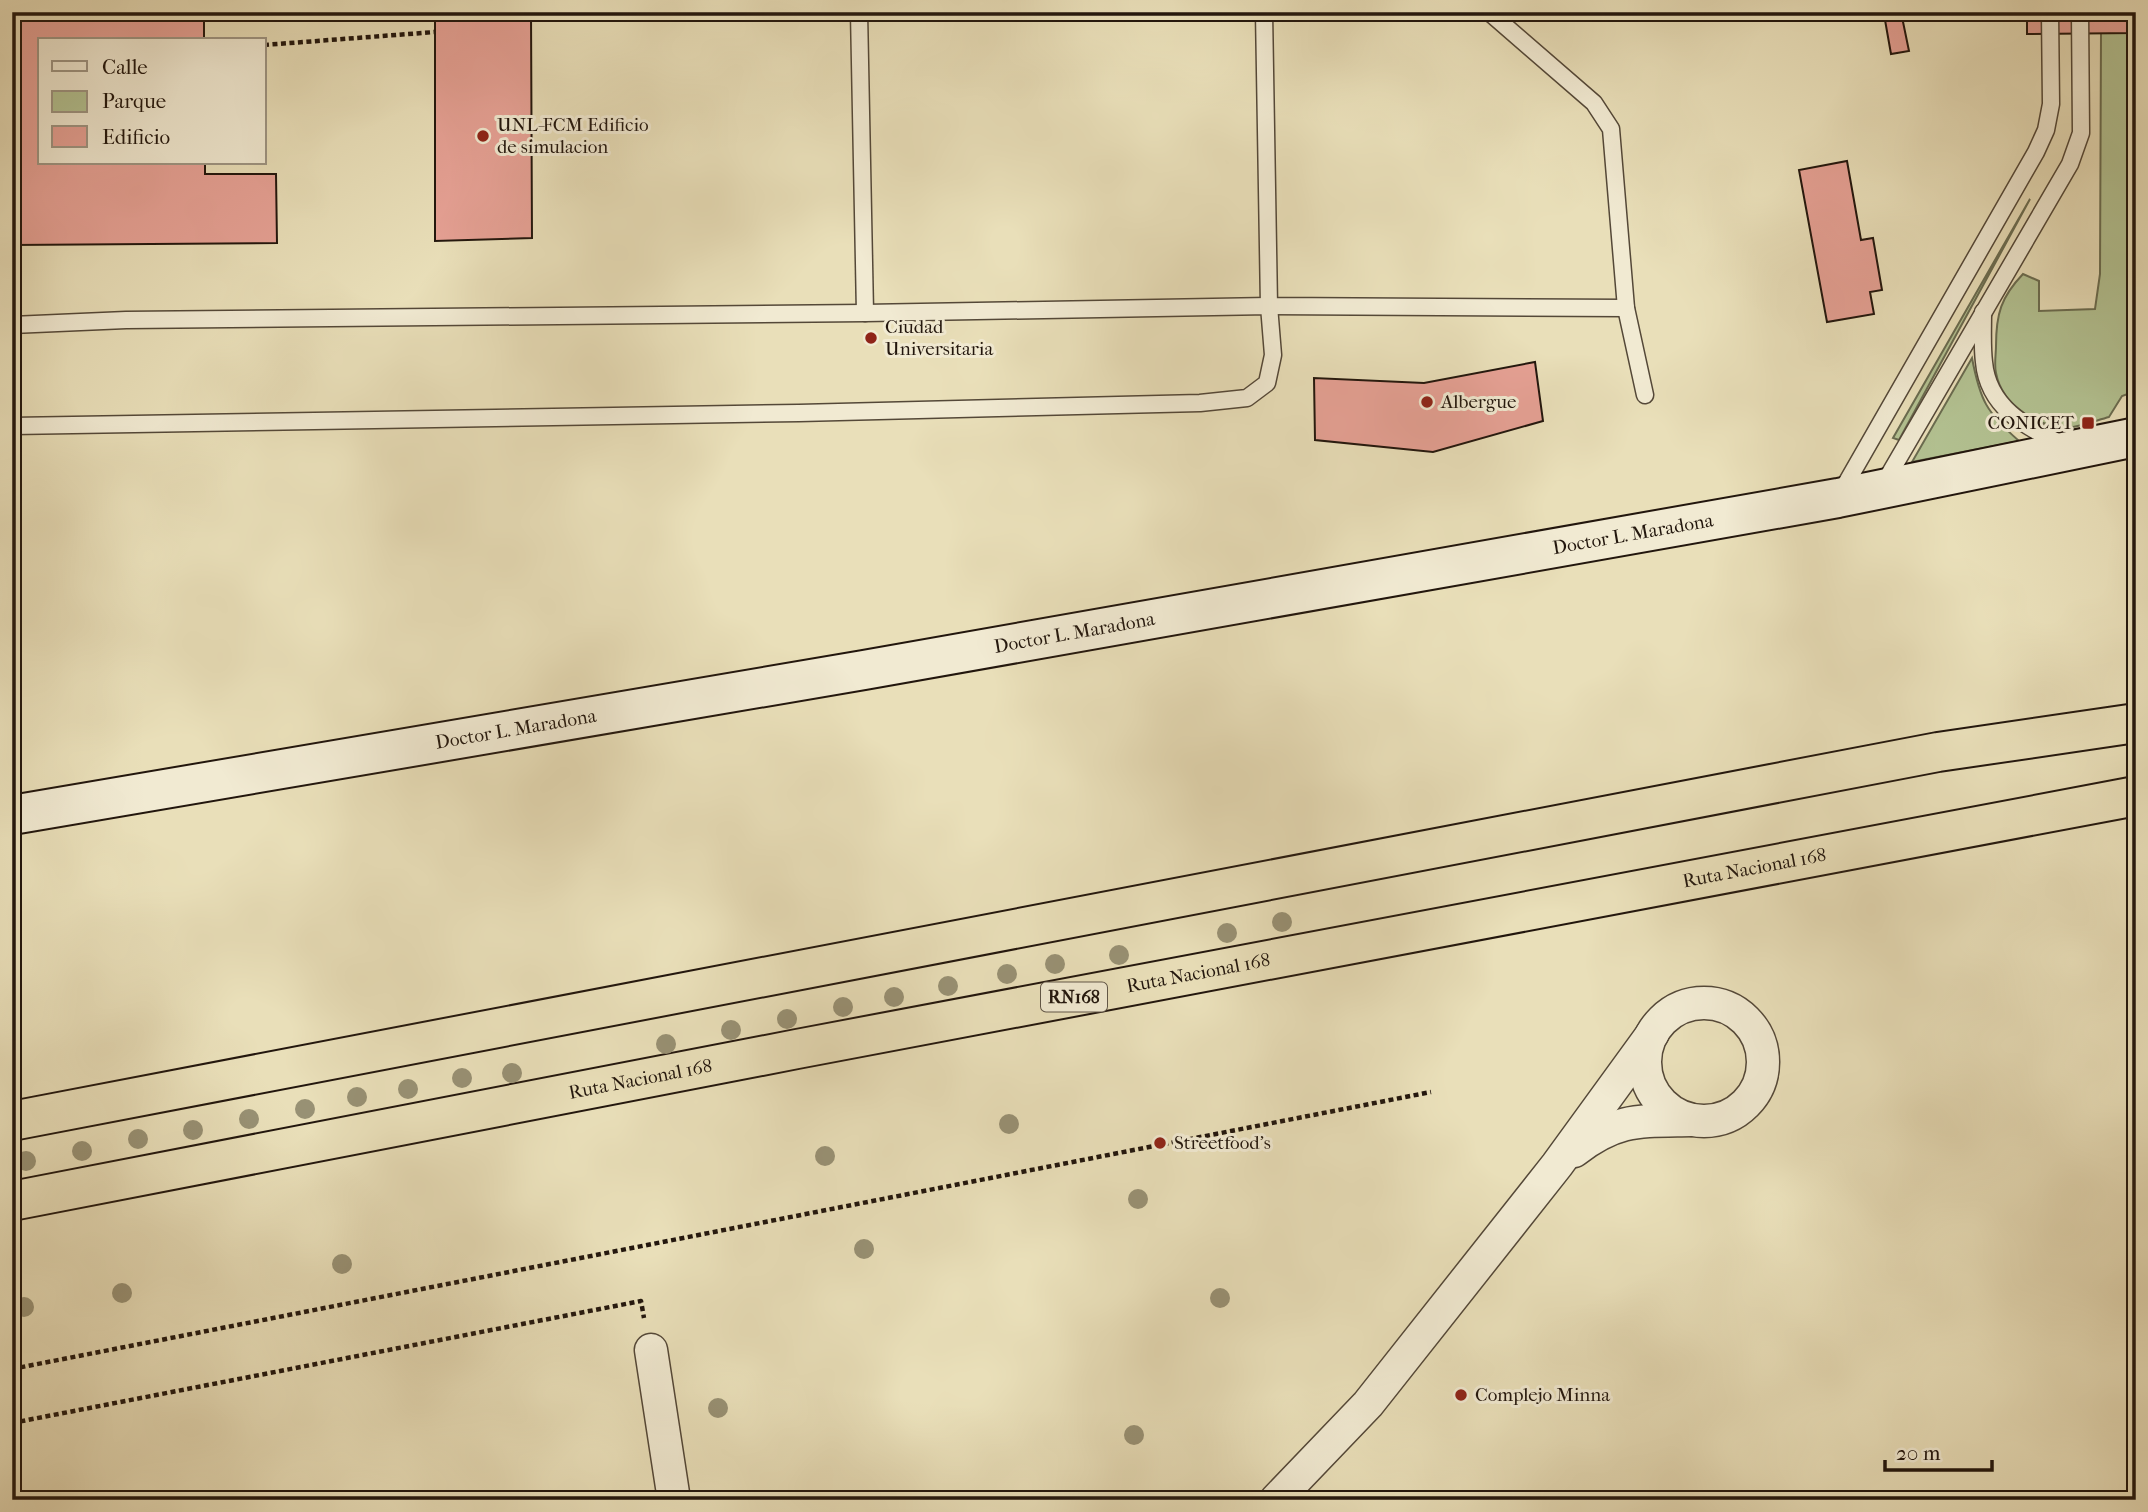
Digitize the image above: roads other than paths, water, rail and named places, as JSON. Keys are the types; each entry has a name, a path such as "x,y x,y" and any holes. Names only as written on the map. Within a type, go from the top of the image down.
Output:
{"highway":[{"path":"12,1121 1938,752 2136,723"},
{"name":"Ruta Nacional 168","path":"12,1201 811,1046 2136,796"}],"main road":[{"name":"Doctor L. Maradona","path":"12,815 877,667 1838,498 2136,437"}],"street":[{"path":"1276,1500 1368,1404 1557,1165 1664,1018 1680,1008 1699,1003 1719,1005 1738,1013 1753,1027 1762,1046 1764,1066 1759,1086 1747,1103 1731,1115 1711,1121 1633,1121 1609,1128 1590,1139 1557,1165"},
{"path":"1653,1033 1646,1050 1645,1068 1650,1086 1660,1101 1674,1113 1691,1120"},
{"path":"651,1350 674,1500"}],"lane":[{"path":"859,12 865,313"},
{"path":"12,426 786,414 1200,403 1247,398 1267,383 1273,355 1269,306 1264,12"},
{"path":"1489,12 1594,103 1611,129 1626,308 1645,395"},
{"path":"1838,498 2046,130 2051,104 2050,12"},
{"path":"1880,490 2070,164 2081,134 2080,12"},
{"path":"12,325 126,320 1269,306 1626,308"},
{"path":"1983,312 1984,364 1990,390 2002,406 2020,422 2039,434 2074,449"}],"place":[{"name":"UNL-FCM Edificio de simulacion","path":"483,136"},
{"name":"Ciudad Universitaria","path":"871,338"},
{"name":"Albergue","path":"1427,402"},
{"name":"CONICET","path":"2088,423"},
{"name":"Streetfood’s","path":"1160,1143"},
{"name":"Complejo Minna","path":"1461,1395"}]}
